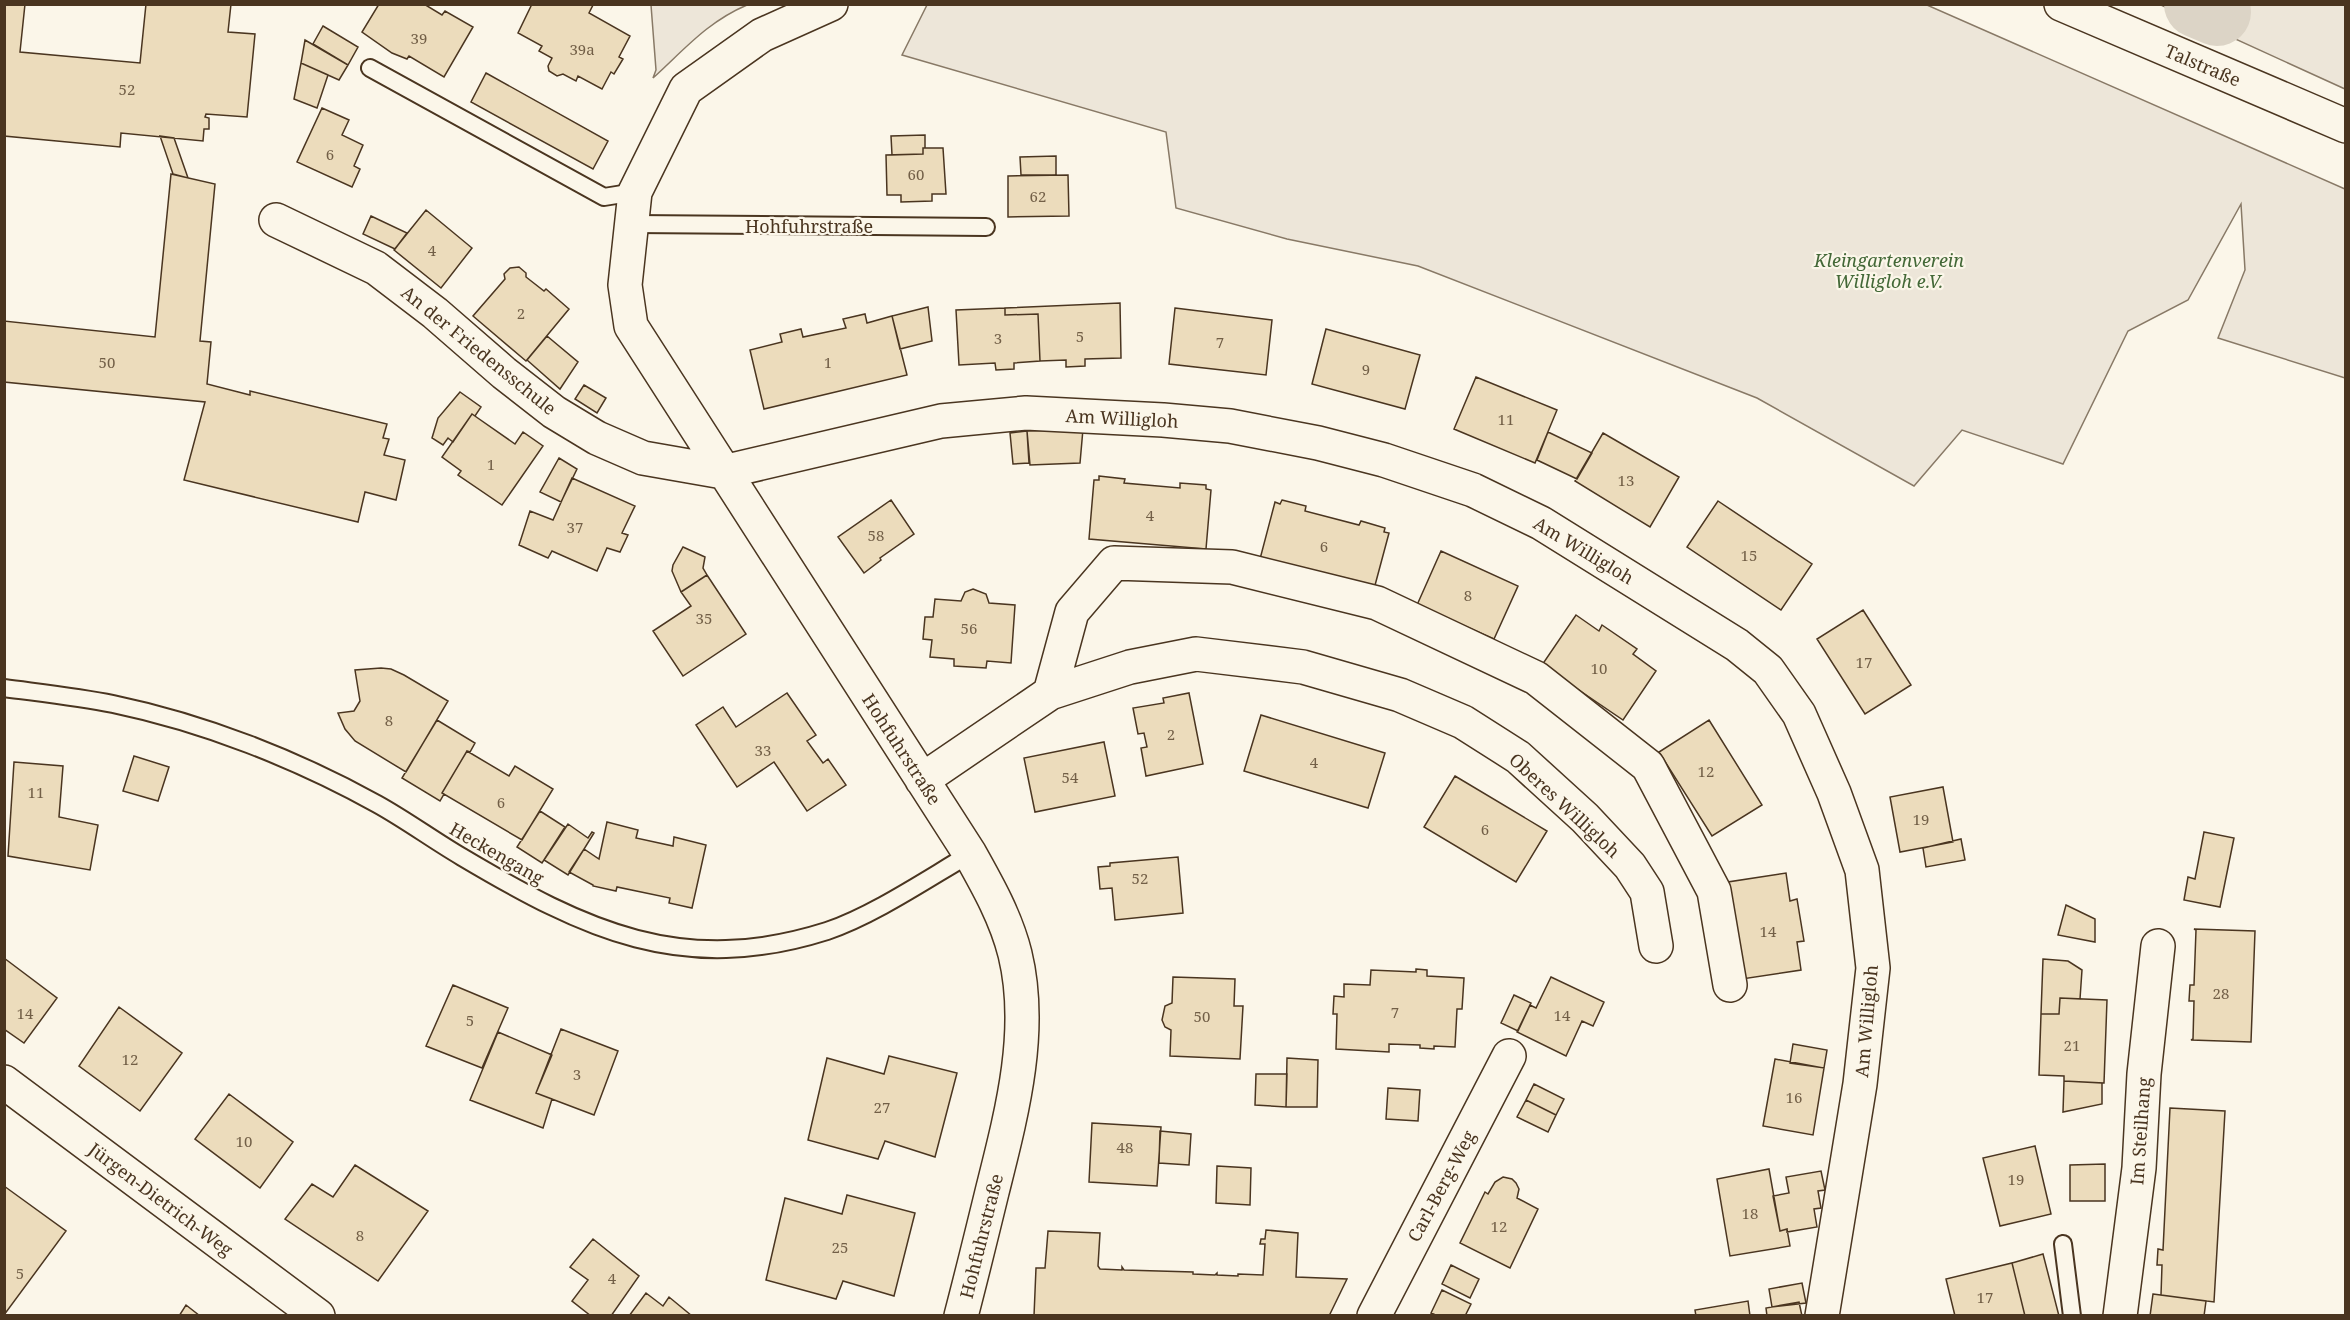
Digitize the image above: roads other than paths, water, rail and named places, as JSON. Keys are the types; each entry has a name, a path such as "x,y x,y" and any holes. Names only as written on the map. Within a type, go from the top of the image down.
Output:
{"street":[{"name":"Hohfuhrstraße","path":"831,4 762,34 686,89 635,192 625,285 631,326 970,854 1000,910 1015,954 1022,999 1020,1062 1008,1127 961,1316"},
{"name":"Talstraße","path":"2061,4 2346,126"},
{"name":"An der Friedensschule","path":"276,220 376,268 435,313 504,373 554,412 597,438 642,458 723,472"},
{"name":"Am Willigloh","path":"723,472 940,421 1026,413 1230,426 1318,443 1384,460 1473,490 1541,523 1737,645 1768,670 1799,714 1834,793 1862,870 1873,968 1860,1084 1822,1316"},
{"path":"1050,693 1072,612 1114,563 1232,567 1377,603 1536,678 1648,766 1714,891 1730,985"},
{"name":"Oberes Willigloh","path":"922,780 1050,693 1130,667 1196,654 1304,667 1400,695 1463,722 1518,757 1585,818 1630,866 1647,892 1656,946"},
{"name":"Im Steilhang","path":"2120,1316 2139,1168 2144,1074 2158,946"},
{"name":"Carl-Berg-Weg","path":"1374,1316 1509,1056"},
{"name":"Jürgen-Dietrich-Weg","path":"4,1082 318,1316"}],"lane":[{"path":"370,68 604,197 635,192"},
{"name":"Hohfuhrstraße","path":"633,224 986,227"},
{"name":"Heckengang","path":"4,688 112,704 206,729 272,753 377,804 462,857 556,909 606,931 664,947 713,950 766,945 828,930 873,910 970,854"},
{"path":"2063,1244 2072,1316"}],"waterway":[{"path":"2198,4 2217,12"}],"park label":[{"name":"Kleingartenverein Willigloh e.V.","path":"1889,270"}]}
